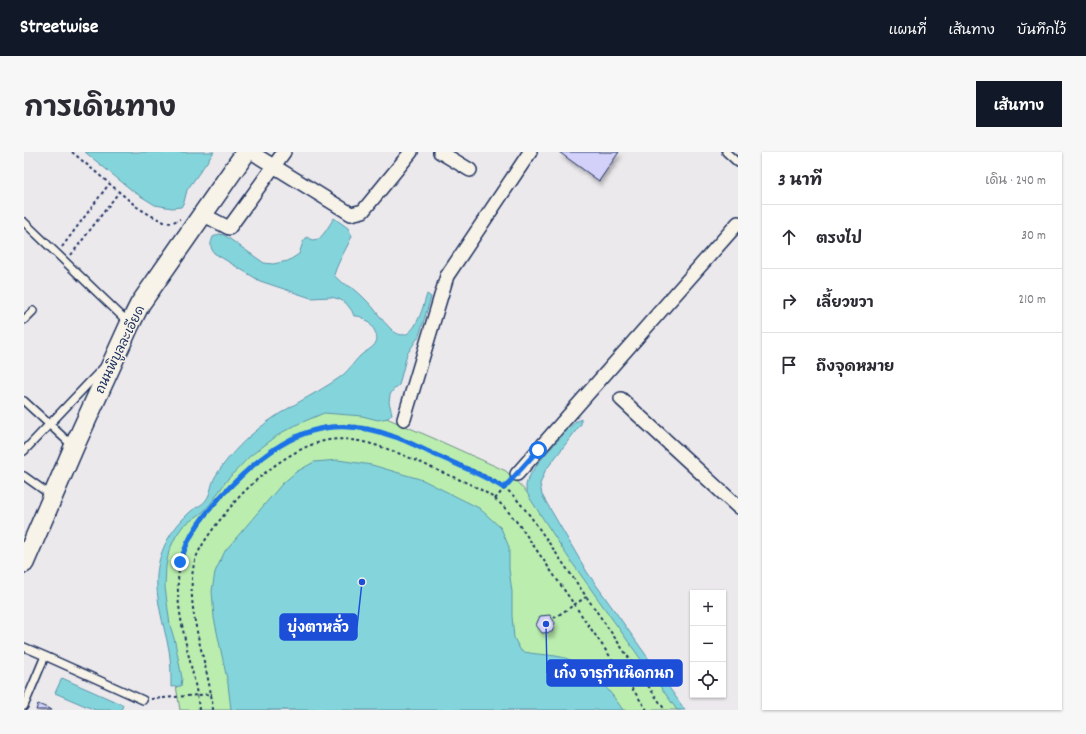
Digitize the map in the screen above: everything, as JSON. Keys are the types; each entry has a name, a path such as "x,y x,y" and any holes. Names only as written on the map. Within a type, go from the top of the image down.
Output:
{"street":[{"name":"ถนนพิบูลละเอียด","path":"24,563 52,496 140,304 193,215 246,152"},
{"path":"251,152 352,214 363,211 411,152"},
{"path":"193,215 230,228 284,152"},
{"path":"440,152 470,170"},
{"path":"404,418 447,276 530,152"},
{"path":"517,474 738,223"},
{"path":"621,399 738,507"}],"lane":[{"path":"726,152 738,163"},
{"path":"25,224 130,324"},
{"path":"24,320 33,311"},
{"path":"24,451 115,356"},
{"path":"24,401 74,447"},
{"path":"24,476 52,496"},
{"path":"24,647 143,700"},
{"path":"24,706 45,656"}],"path":[{"path":"72,152 119,192 150,215 164,222 171,223 193,215"},
{"path":"56,254 110,184"},
{"path":"65,263 119,192"},
{"path":"199,710 198,695 181,617 178,587 180,562 188,542 217,501 248,469 280,446 304,433 322,427 338,426 376,431 395,437 486,477 504,488 531,517 665,710"},
{"path":"213,710 212,694 194,612 191,587 195,563 204,542 237,499 276,465 309,445 324,440 338,439 372,444 392,450 480,489 495,499 507,510 520,526 647,710"},
{"path":"495,499 517,474"},
{"path":"554,618 586,596"},
{"path":"143,700 212,694"}],"green space":[{"path":"326,408 377,414 506,471 541,507 681,710 180,710 163,607 161,572 170,541 179,527 208,501 250,447"}],"water":[{"path":"85,152 214,152 187,190 181,207 172,208 155,205 134,192"},
{"path":"334,218 348,228 352,236 334,275 338,280 360,294 390,328 398,334 404,335 410,332 419,318 427,294 431,297 419,336 407,354 399,385 390,395 389,402 392,414 388,418 378,420 362,416 324,413 281,433 250,456 227,480 203,512 183,526 176,536 169,551 166,566 165,587 170,625 182,678 181,686 171,687 170,655 157,592 160,558 168,539 175,528 191,511 205,502 219,470 245,440 267,422 342,376 360,356 373,346 377,339 371,325 362,317 354,316 346,303 331,297 311,298 260,281 214,253 211,245 212,239 219,234 224,235 264,263 273,264 288,261 299,254 303,242 307,237 312,240 319,239"},
{"path":"581,419 581,424 545,471 540,484 542,495 587,572 685,710 677,710 568,557 529,497 526,488 527,481 531,473 575,422"},
{"path":"338,460 372,465 423,480 479,508 501,528 509,547 509,569 512,592 514,638 521,651 561,657 580,665 604,685 623,710 231,710 228,684 214,618 212,591 215,572 225,551 282,484 296,472 314,462"},
{"path":"62,678 123,705 121,710 95,710 55,693"}],"building":[{"path":"559,152 619,152 599,181"},
{"path":"550,615 555,623 552,632 542,633 536,625 540,616"},
{"path":"38,704 52,710 36,710"}],"place":[{"name":"บุ่งตาหลั่ว","path":"362,582"},
{"name":"เก๋ง จารุกำเนิดกนก","path":"546,624"}],"route":[{"path":"180,562 188,542 198,526 217,501 248,469 286,442 304,433 322,427 338,426 360,428 395,437 486,477 504,488 538,450"}]}
